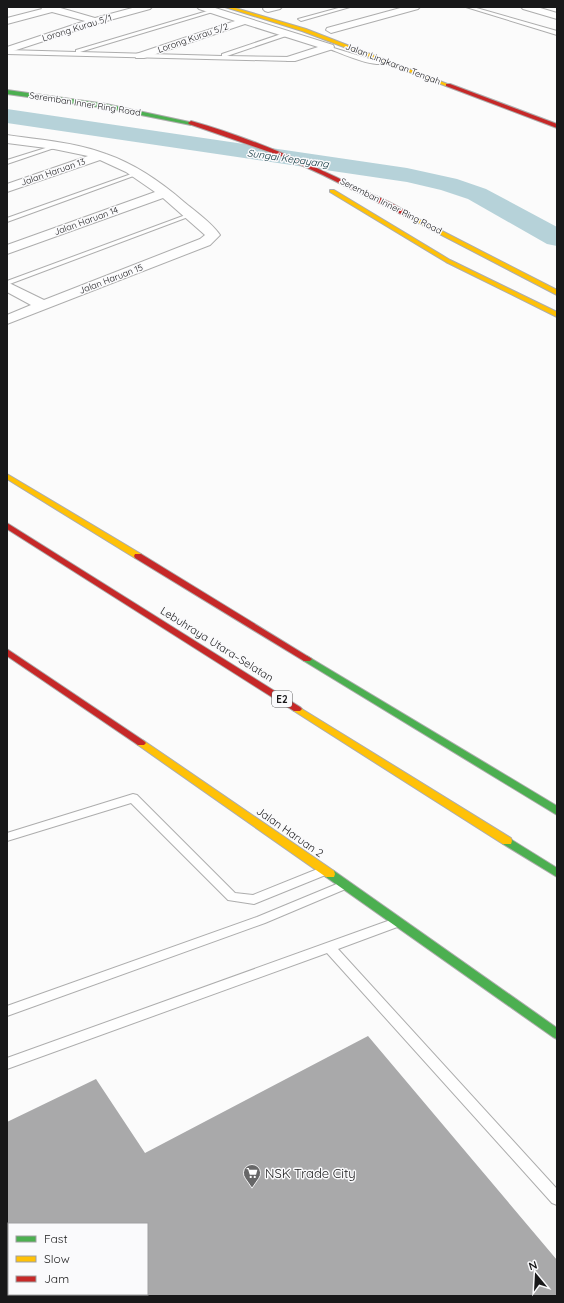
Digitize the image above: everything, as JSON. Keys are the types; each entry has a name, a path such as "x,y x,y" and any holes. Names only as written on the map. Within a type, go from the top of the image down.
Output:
{"main road":[{"name":"Jalan Lingkaran Tengah","path":"226,7 304,30 557,126"},
{"name":"Jalan Lingkaran Tengah","path":"268,8 345,36"},
{"name":"Seremban Inner Ring Road","path":"7,84 121,101 207,118"},
{"name":"Seremban Inner Ring Road","path":"7,92 106,106 183,121 241,139 304,164 354,187 557,293"},
{"path":"304,164 320,182 448,261 557,315"},
{"name":"Seremban Inner Ring Road","path":"366,184 397,199"},
{"path":"7,476 557,811"},
{"name":"Lebuhraya Utara–Selatan","path":"7,525 557,872"},
{"name":"Jalan Haruan 2","path":"7,652 175,766 557,1034"}],"street":[{"path":"202,7 329,47"},
{"path":"331,30 416,7"},
{"path":"526,7 557,16"},
{"path":"7,21 49,8 95,21"},
{"name":"Lorong Kurau 5/1","path":"7,51 138,8"},
{"name":"Lorong Kurau 5/2","path":"140,56 246,20"},
{"path":"292,60 329,47"},
{"path":"7,139 58,146 100,156 136,174 193,214"},
{"name":"Jalan Haruan 13","path":"7,188 100,156"},
{"name":"Jalan Haruan 14","path":"7,250 164,193"},
{"name":"Jalan Haruan 15","path":"7,320 205,242 213,234 193,214"},
{"path":"7,285 43,306"}],"lane":[{"path":"301,19 348,7"},
{"path":"468,7 557,33"},
{"path":"68,54 214,10"},
{"path":"216,58 287,34"},
{"path":"329,47 372,62 386,62"},
{"path":"7,51 292,60"},
{"path":"7,162 58,146"},
{"path":"7,220 136,174"},
{"path":"7,285 193,214"},
{"path":"7,837 133,798 232,897 254,900 324,871"},
{"path":"7,1011 261,920 344,885"},
{"path":"7,1064 397,922"},
{"path":"329,947 557,1199"}],"building":[{"name":"NSK Trade City","path":"368,1036 557,1260 557,1296 147,1296 148,1223 7,1224 7,1122 96,1079 145,1153"}],"waterway":[{"name":"Sungai Kepayang","path":"7,116 407,175 448,184 477,194 557,238"}],"traffic: fast":[{"path":"7,92 106,106 191,123"},
{"path":"307,659 557,811"},
{"path":"507,841 557,873"},
{"path":"330,874 557,1034"}],"traffic: slow":[{"path":"227,7 304,30 448,85"},
{"path":"332,191 448,261 557,315"},
{"path":"407,215 557,293"},
{"path":"7,476 138,556"},
{"path":"297,709 507,841"},
{"path":"141,743 330,874"}],"traffic: jam":[{"path":"448,85 557,126"},
{"path":"191,123 283,155 407,215"},
{"path":"7,525 297,709"},
{"path":"138,556 307,659"},
{"path":"7,652 141,743"}],"place":[{"name":"NSK Trade City","path":"252,1188"}]}
